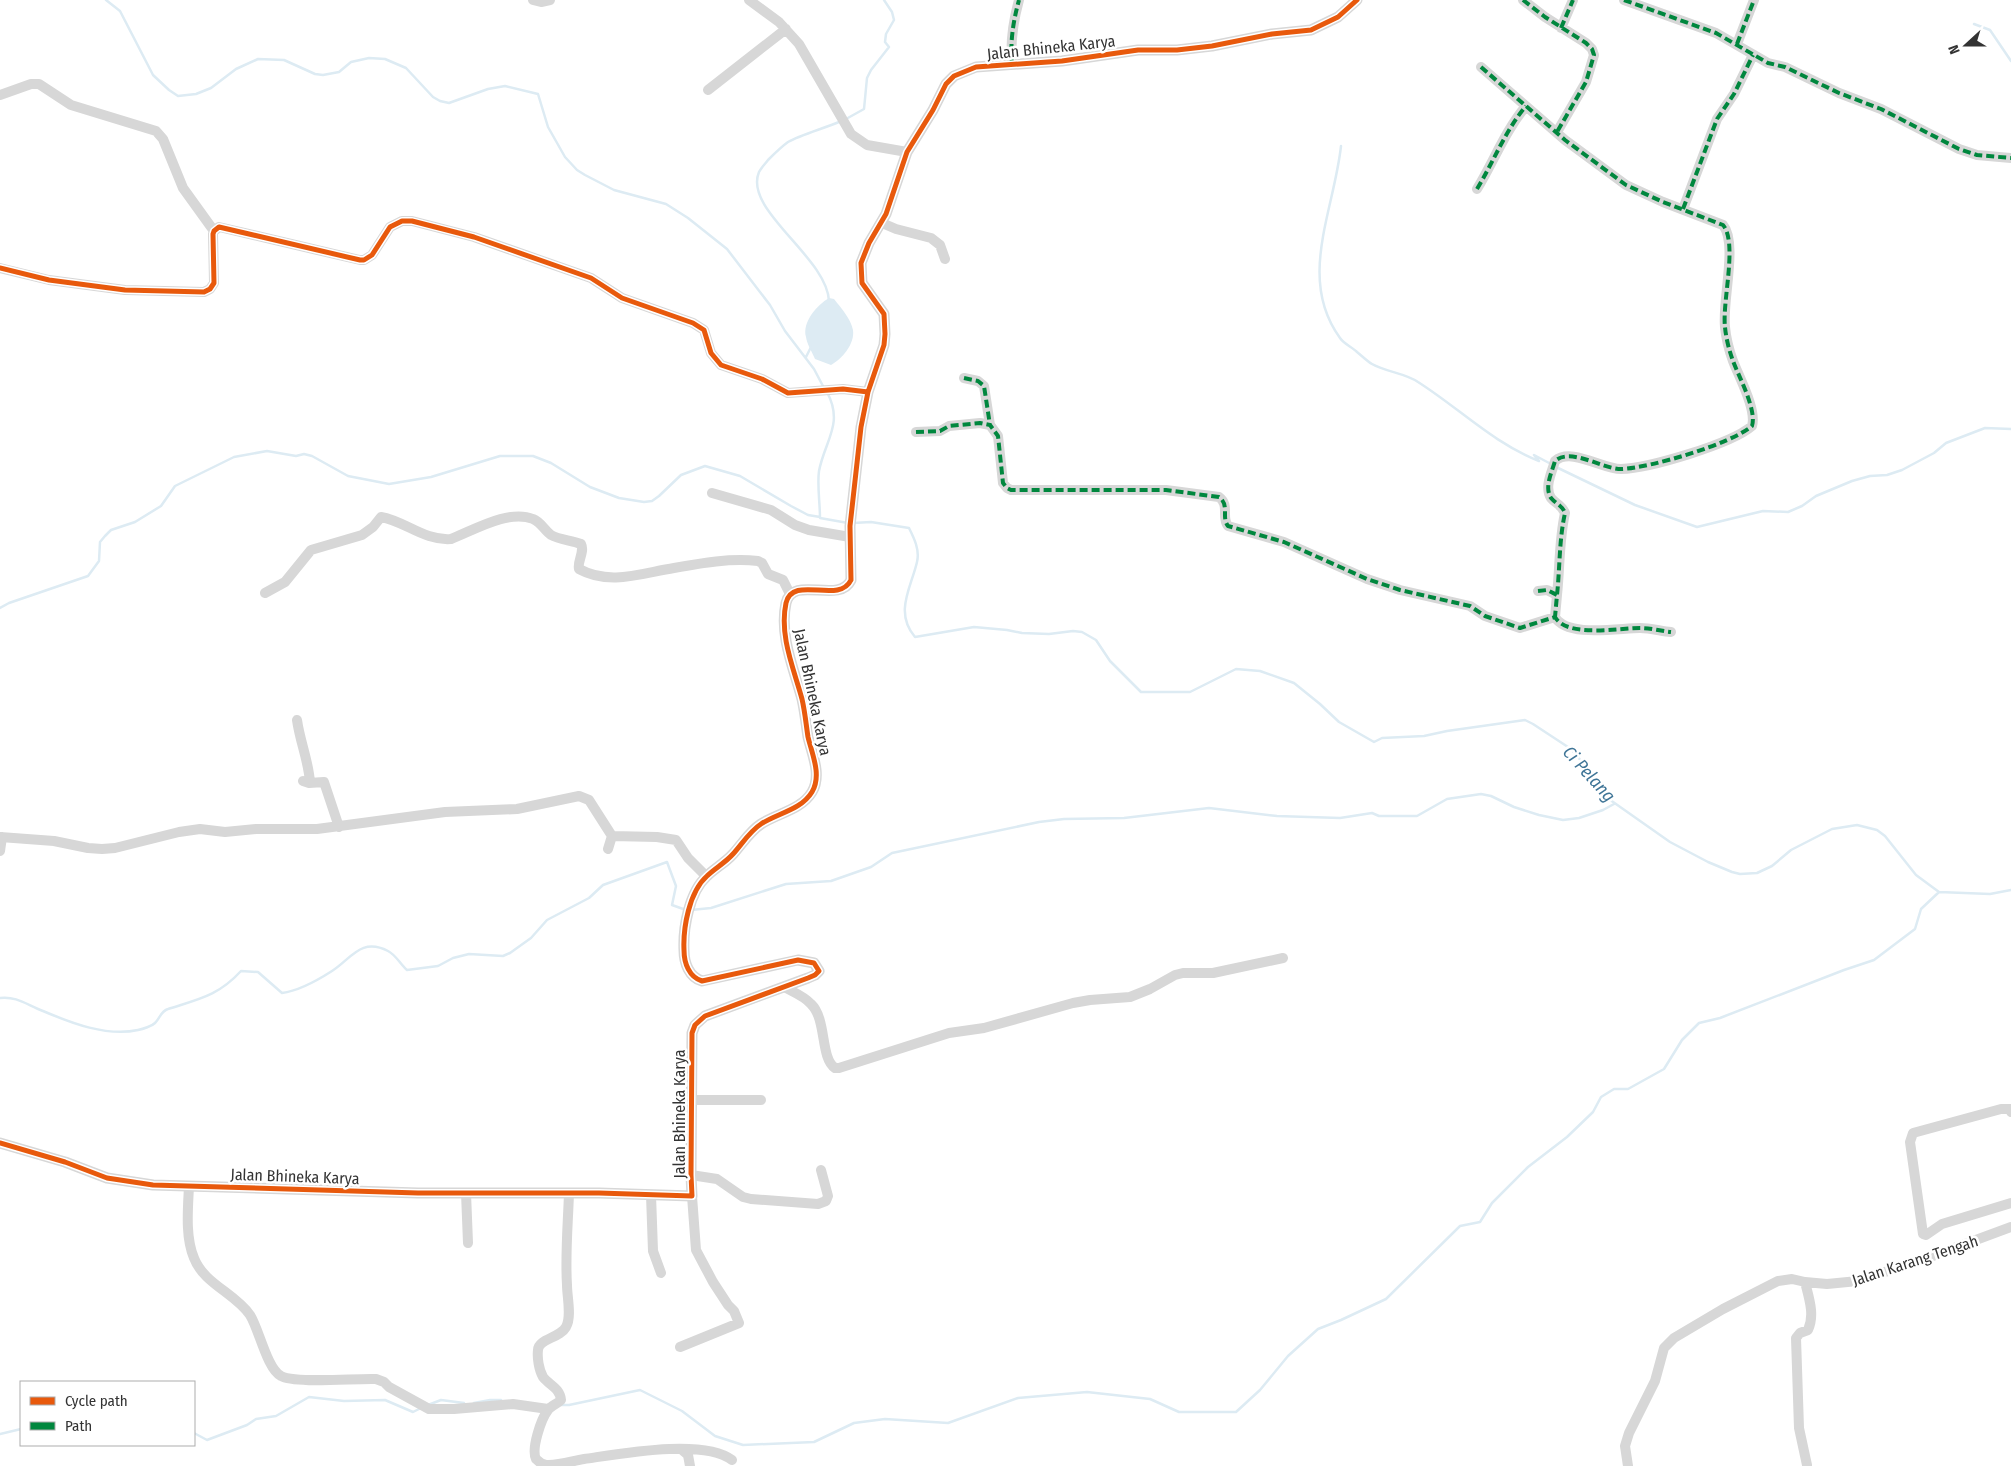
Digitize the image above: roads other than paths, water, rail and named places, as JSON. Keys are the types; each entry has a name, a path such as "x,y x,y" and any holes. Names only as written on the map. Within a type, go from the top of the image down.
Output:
{"street":[{"path":"533,0 541,2 550,0"},
{"path":"749,0 770,14 786,29 803,51 840,118 851,134 867,145 908,152"},
{"path":"1012,64 1010,46 1013,20 1019,0"},
{"name":"Jalan Bhineka Karya","path":"0,1143 65,1162 107,1178 152,1185 466,1193 692,1196 690,1175 692,1033 695,1025 705,1016 815,975 819,971 814,963 798,960 705,981 698,980 690,972 684,953 685,929 693,899 706,876 726,861 760,825 797,806 812,793 815,787 816,767 806,728 802,700 789,655 785,613 790,594 802,590 833,591 847,587 851,580 850,537 859,442 868,392 884,346 885,319 882,310 864,288 861,267 867,248 882,224 908,152 951,77 976,67 1062,61 1138,50 1177,50 1207,47 1272,34 1311,30 1338,17 1356,0"},
{"path":"1522,0 1592,49 1594,59 1586,82 1557,132"},
{"path":"1561,28 1573,0"},
{"path":"1624,0 1716,33 1768,63 1785,67 1832,90 1881,109 1959,149 1983,156 2011,158"},
{"path":"1737,44 1754,0"},
{"path":"708,90 786,29"},
{"path":"1683,209 1717,118 1734,94 1753,55"},
{"path":"1481,67 1570,144 1626,185 1719,223 1726,230 1730,244 1725,299 1725,330 1730,354 1749,401 1754,420 1752,426 1718,444 1656,463 1623,469 1598,465 1572,456 1562,457 1555,461 1549,480 1550,496 1560,505 1565,513 1560,536 1560,573 1555,617 1562,625 1591,630 1638,628 1671,632"},
{"path":"0,95 31,84 39,84 71,106 156,131 163,139 184,188 214,230 215,278 212,287 204,292 125,290 49,280 0,268"},
{"path":"1477,189 1490,168 1508,130 1526,106"},
{"path":"214,230 220,227 226,228 364,260 372,255 390,227 402,221 412,221 474,237 590,278 622,298 693,323 704,330 711,353 722,365 762,379 788,393 842,389 868,392"},
{"path":"882,224 896,230 931,238 940,245 945,259"},
{"path":"964,378 978,381 984,386 990,425 998,436 1003,482 1008,490 1166,490 1219,497 1225,505 1225,522 1228,526 1284,542 1367,579 1400,590 1470,606 1485,616 1520,628 1555,617"},
{"path":"916,432 940,431 949,426 980,423 990,425"},
{"path":"712,493 771,510 795,525 809,530 850,537"},
{"path":"265,593 286,582 311,550 362,535 373,527 381,517 418,532 451,539 516,515 534,519 549,534 581,544 582,548 578,566 584,572 607,577 629,578 724,560 758,560 762,563 768,574 783,580 790,594"},
{"path":"1538,591 1547,590 1557,595"},
{"path":"297,720 309,766 307,782 324,782 339,827"},
{"path":"0,850 1,837 44,840 102,849 116,848 179,832 200,830 225,832 277,829 303,830 339,827 446,812 517,809 579,796 589,800 612,836 608,849"},
{"path":"612,836 657,837 676,840 688,858 706,876"},
{"path":"784,987 811,1004 818,1013 830,1064 835,1068 839,1068 949,1033 984,1028 1081,1001 1130,997 1150,989 1174,975 1214,973 1282,958"},
{"path":"691,1100 761,1100"},
{"path":"2011,1112 2010,1109 2002,1110 1913,1133 1910,1142 1923,1234 1926,1235 1942,1224 2011,1203"},
{"path":"690,1175 712,1177 728,1185 743,1197 751,1199 818,1204 826,1201 828,1196 821,1170"},
{"path":"189,1186 190,1236 195,1261 210,1278 249,1314 268,1358 278,1375 284,1378 308,1380 376,1379 429,1409 513,1404 548,1409 561,1400 558,1392 543,1377 540,1371 538,1348 540,1344 566,1327 569,1306 566,1285 569,1193"},
{"path":"466,1193 468,1243"},
{"path":"651,1194 653,1251 661,1273"},
{"path":"680,1347 739,1323 734,1311 717,1288 696,1250 692,1196"},
{"name":"Jalan Karang Tengah","path":"1628,1466 1626,1454 1627,1438 1655,1381 1664,1348 1670,1340 1723,1309 1778,1281 1792,1279 1827,1284 1858,1281 1940,1254 2011,1227"},
{"path":"1805,1282 1811,1304 1810,1324 1808,1330 1800,1333 1796,1338 1800,1428 1807,1465"},
{"path":"548,1409 534,1448 536,1459 545,1465 605,1456 682,1449 706,1450 724,1455 732,1460"},
{"path":"682,1449 688,1456 690,1466"}],"waterway":[{"path":"106,0 120,11 153,75 178,96 196,94 211,88 236,69 258,59 284,60 315,74 323,75 339,72 351,62 369,58 385,59 406,68 433,97 449,103 488,89 505,86 538,94 548,127 565,157 577,170 614,190 666,204 688,218 727,249 770,305 785,331 814,369 824,388"},
{"path":"846,119 864,109 867,78 889,47 885,42 886,34 894,20 892,12 884,0"},
{"path":"1974,24 1990,30 2011,61"},
{"path":"829,301 825,284 815,268 774,218 763,202 757,187 760,170 785,144 800,136 841,121"},
{"path":"1341,146 1326,220 1320,268 1321,292 1327,315 1340,338 1372,364 1418,382 1506,445 1522,454 1539,461 1534,455 1551,464"},
{"path":"806,357 811,347"},
{"path":"827,392 832,403 834,423 819,471 820,518 848,523"},
{"path":"1556,467 1635,505 1697,527 1763,511 1788,512 1802,506 1816,496 1852,481 1870,476 1887,475 1902,470 1934,453 1946,443 1985,428 2011,429"},
{"path":"0,608 9,603 88,576 99,561 100,542 111,530 135,522 161,506 175,486 234,457 267,451 296,456 304,454 312,456 348,476 389,484 431,477 500,456 533,456 551,463 590,487 619,498 644,502 652,501 659,496 681,475 705,466 740,476 808,515 820,517"},
{"name":"Ci Pelang","path":"853,523 871,522 909,528 916,544 918,558 908,591 905,609 909,628 915,637 974,627 1022,633 1082,632 1096,640 1110,661 1141,692 1190,692 1236,669 1260,671 1294,683 1339,722 1374,742 1382,738 1424,736 1525,720 1571,749 1606,797 1670,842 1732,872 1740,874 1757,873 1772,866 1791,850 1832,829 1857,825 1877,830 1885,836 1916,875 1939,892 1990,894 2011,890"},
{"path":"691,910 711,908 786,884 831,881 871,867 892,853 1039,822 1064,819 1124,818 1209,808 1277,816 1340,818 1372,813 1379,816 1417,816 1447,799 1481,794 1491,796 1514,807 1539,815 1563,820 1579,818 1614,804"},
{"path":"0,998 12,998 89,1028 126,1032 150,1026 166,1010 208,996 224,986 241,971 258,972 282,993 301,988 314,981 332,971 363,948 379,947 388,951 407,970 438,966 453,958 469,954 503,956 531,938 547,920 589,898 603,885 667,862 676,886 672,905 686,910"},
{"path":"561,1405 640,1390 682,1411 715,1436 743,1445 814,1442 854,1423 885,1419 948,1423 1018,1398 1087,1392 1150,1399 1179,1412 1236,1412 1260,1390 1288,1356 1318,1329 1386,1299 1460,1226 1480,1222 1492,1203 1528,1167 1567,1137 1593,1112 1601,1097 1614,1089 1628,1089 1664,1069 1682,1040 1699,1023 1720,1018 1874,960 1915,929 1921,909 1939,892"},
{"path":"195,1434 207,1440 247,1425 256,1419 276,1416 309,1397 344,1401 385,1400 413,1412 421,1408"},
{"path":"428,1405 441,1400 464,1403"},
{"path":"474,1403 501,1400"},
{"path":"0,1434 20,1429"}]}
